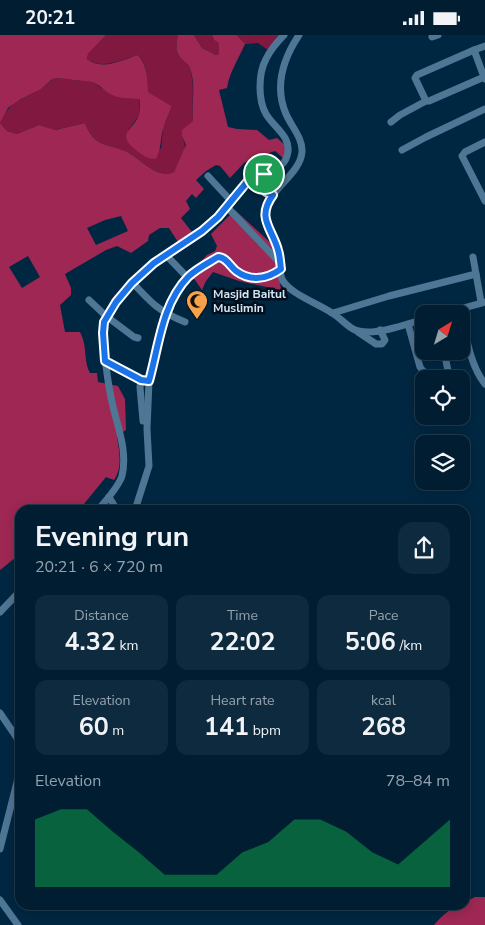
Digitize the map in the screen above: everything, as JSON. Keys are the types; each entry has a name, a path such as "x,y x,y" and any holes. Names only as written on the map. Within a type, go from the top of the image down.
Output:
{"street":[{"path":"102,505 122,476 124,456 122,438 108,383 105,361 103,327 106,316 132,283 166,255 202,231 229,204 247,182 252,178 276,169 286,160 289,148 284,135 267,116 263,108 261,93 263,67 266,58 284,35"},
{"path":"299,35 286,59 280,79 280,90 286,114 302,150 297,166 273,195 265,211 265,217 278,247 282,279 288,286 333,313 376,344 382,344 385,340 380,330"},
{"path":"426,101 415,76 485,46"},
{"path":"391,122 426,101 485,77 474,50"},
{"path":"402,150 485,109"},
{"path":"485,142 465,151 462,156 485,201"},
{"path":"264,174 257,182 266,192 273,195"},
{"path":"208,177 280,266"},
{"path":"166,255 188,277"},
{"path":"143,426 140,387 145,380 173,297 188,277 218,257 224,259 236,271 245,276 269,277 280,266"},
{"path":"470,306 483,302 472,257"},
{"path":"333,313 345,308 476,274"},
{"path":"132,283 148,300 166,314 186,322"},
{"path":"89,300 106,316 138,338"},
{"path":"353,329 368,332 415,322"},
{"path":"408,324 415,349"},
{"path":"470,348 474,363 485,384"},
{"path":"418,360 420,367 425,373 443,378 449,376 446,360"},
{"path":"105,361 145,380"},
{"path":"137,505 149,466 145,380"},
{"path":"109,497 114,505"},
{"path":"0,612 15,596"},
{"path":"0,713 15,734"},
{"path":"0,849 15,790"},
{"path":"0,900 18,925"}],"shaded area":[{"path":"0,35 106,35 88,54 87,59 99,64 106,64 119,62 138,55 145,68 148,92 171,106 156,159 148,158 137,151 127,140 126,136 139,115 140,99 113,96 92,82 56,78 51,80 41,89 8,108 0,123"},
{"path":"106,35 178,35 177,52 189,66 191,73 193,121 182,136 185,150 174,172 167,174 155,171 131,154 99,142 88,130 85,123 54,130 39,125 17,134 7,131 0,123 12,106 56,78 92,82 116,95 140,98 139,116 128,130 161,149 163,127 170,111 148,93 145,68 138,55 106,64 99,64 87,59 88,54"},
{"path":"178,35 194,35 202,48 216,55 219,54 219,43 214,40 212,35 237,35 245,44 232,71 227,88 219,90 228,127 257,130 269,140 277,138 285,145 286,153 283,158 275,151 252,159 244,163 230,178 220,166 216,165 206,171 196,180 204,189 196,198 192,194 186,201 190,209 181,218 192,232 178,242 169,228 160,228 149,235 148,241 131,253 117,246 106,250 65,274 71,288 71,295 60,305 65,332 80,332 90,373 97,373 98,382 118,386 125,399 126,430 117,436 120,459 119,470 114,480 106,477 83,505 15,505 15,558 0,570 0,123 7,131 17,134 39,125 55,130 85,123 88,130 99,142 131,154 155,171 167,174 174,172 186,145 182,136 182,130 193,121 193,80 189,66 181,58 176,47","holes":["121,216 128,231 96,245 87,228 105,220","28,256 40,277 22,288 9,267"]},
{"path":"194,35 212,35 214,40 219,42 219,54 216,55 202,48"},
{"path":"237,35 281,35 268,50 258,43 245,44"},
{"path":"235,210 275,247 281,290 239,281 213,272 202,290 190,273 207,255 215,251 217,246 211,234"},
{"path":"475,897 485,897 485,925 434,925 451,910 470,910 470,900"}],"place":[{"name":"Masjid Baitul Muslimin","path":"197,320"}],"route":[{"path":"264,174 257,182 269,195 273,195 265,211 265,217 278,247 281,269 269,277 245,276 236,271 224,259 218,257 188,277 173,297 165,316 149,381 141,380 105,361 103,327 106,316 132,283 154,263 202,231 218,217 247,182 257,175 264,174"}]}
